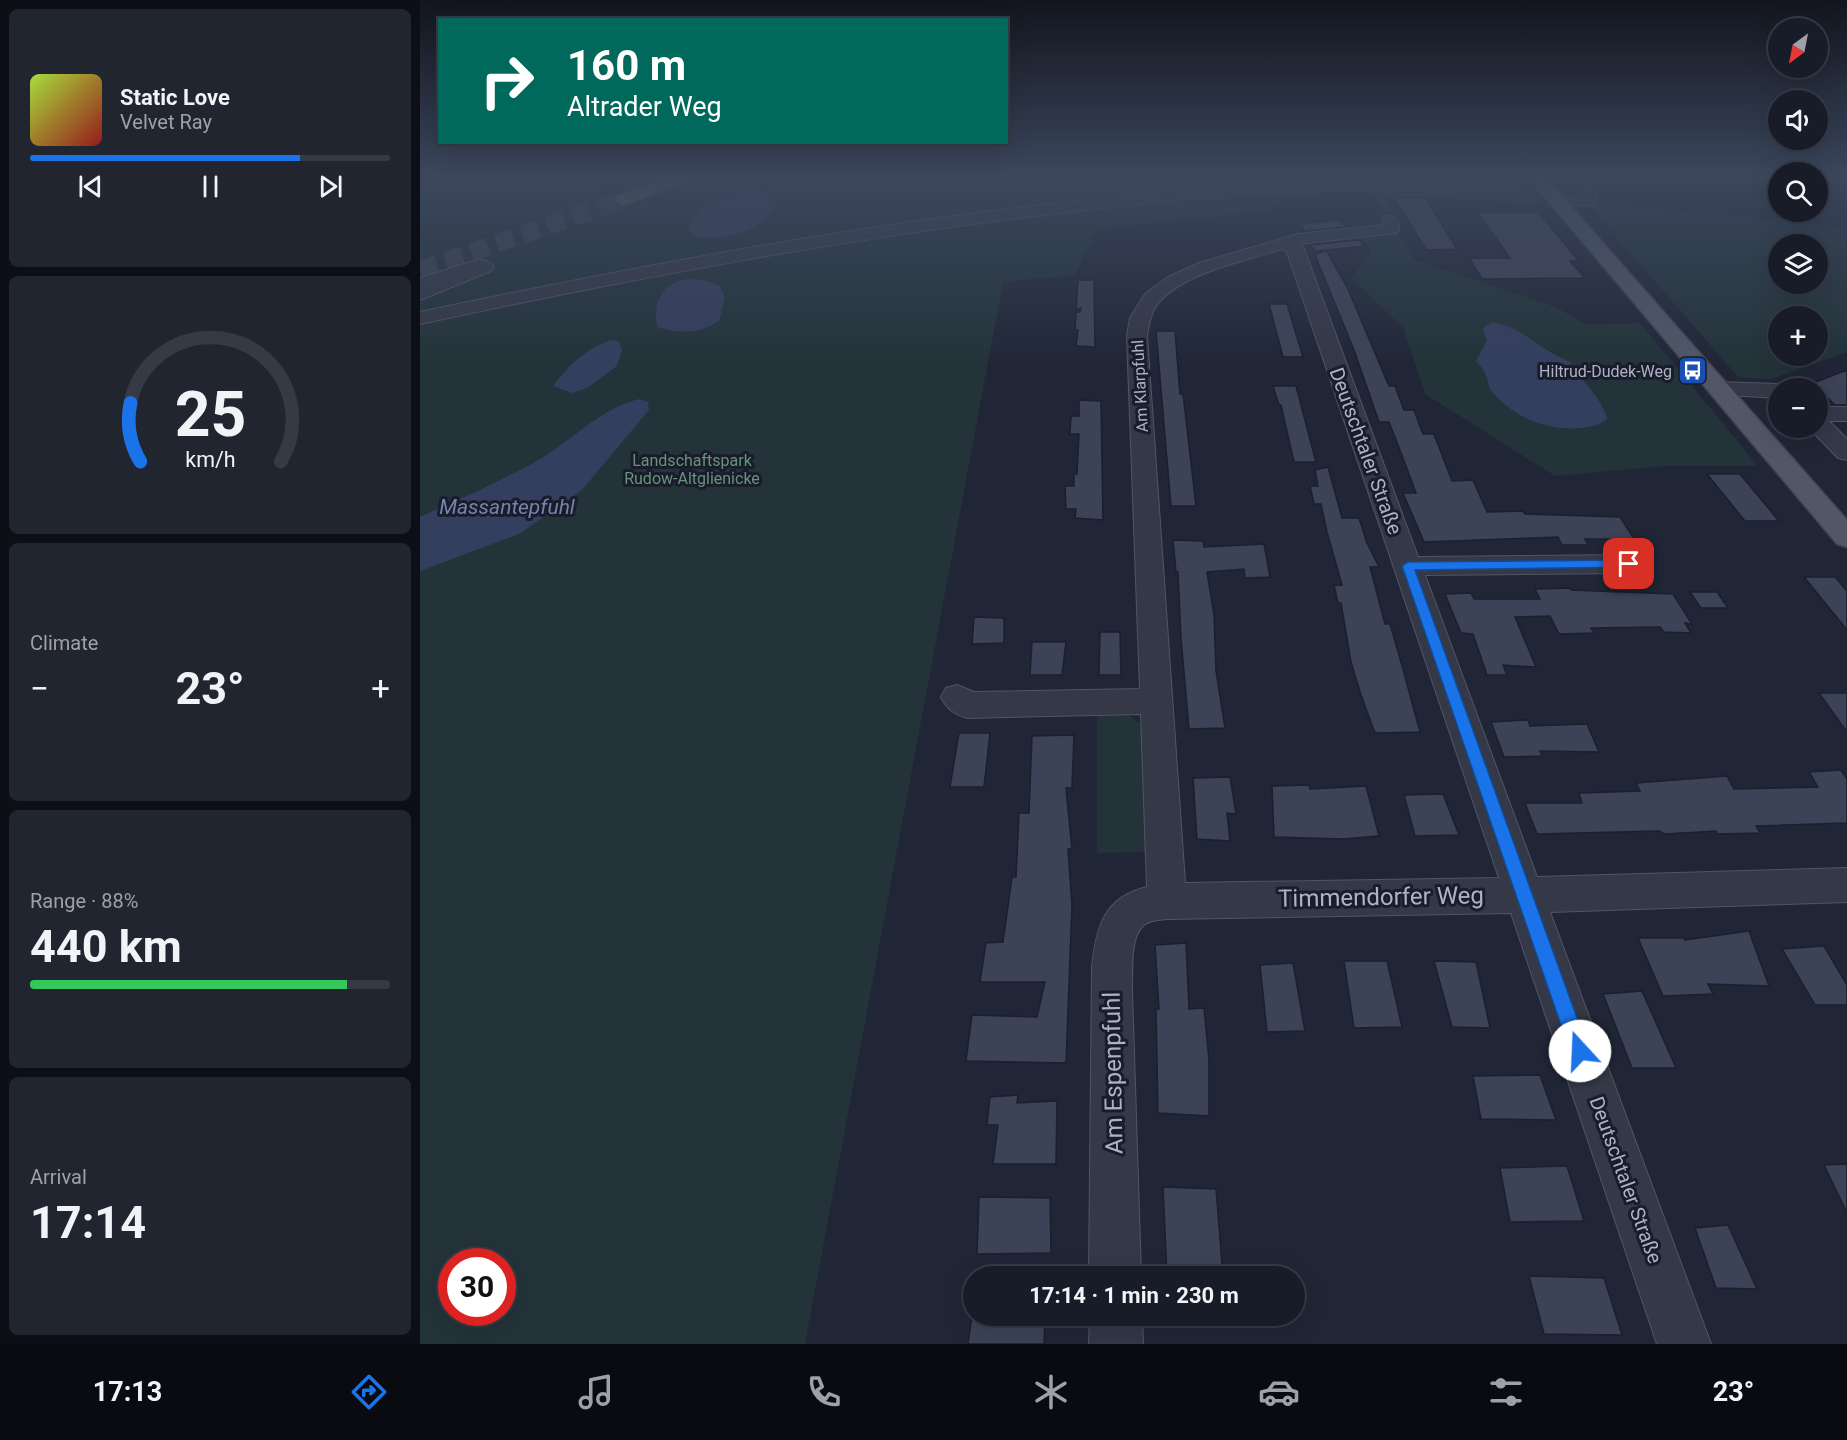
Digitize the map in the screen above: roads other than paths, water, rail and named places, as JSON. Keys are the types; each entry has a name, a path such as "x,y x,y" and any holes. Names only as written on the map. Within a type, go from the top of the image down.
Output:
{"main road":[{"path":"1600,240 1730,389 1847,538"},
{"path":"1730,389 1847,507"}],"street":[{"path":"420,318 669,267 827,240"},
{"name":"Am Klarpfuhl","path":"1167,901 1137,336 1140,318 1152,298 1175,281 1205,267 1283,243 1302,240"},
{"name":"Deutschtaler Straße","path":"1283,243 1295,249 1684,1344"},
{"path":"420,284 480,264 485,267 420,294"},
{"path":"1730,389 1768,388"},
{"path":"1828,414 1847,414"},
{"path":"1828,433 1847,453"},
{"path":"1408,566 1629,564"},
{"path":"957,697 968,705 1155,701"},
{"name":"Timmendorfer Weg","path":"1167,901 1524,895 1847,885"},
{"name":"Am Espenpfuhl","path":"1115,1266 1112,989 1114,946 1122,923 1137,908 1167,901"},
{"path":"1116,1326 1116,1344"}],"water":[{"path":"691,279 707,281 720,286 725,298 719,321 689,332 657,327 658,301 666,288"},
{"path":"1493,322 1514,329 1571,362 1570,368 1592,391 1607,419 1588,427 1556,427 1522,416 1502,402 1491,391 1484,371 1476,361 1487,341 1483,330 1485,326"},
{"path":"611,340 619,341 622,350 617,366 587,388 572,393 553,386 578,358"},
{"name":"Massantepfuhl","path":"640,399 648,402 649,410 582,490 521,533 420,571 420,517 531,464 602,415"}],"tunnel":[{"path":"420,270 507,240"}],"place":[{"name":"Hiltrud-Dudek-Weg","path":"1693,371"}],"park label":[{"name":"Landschaftspark Rudow-Altglienicke","path":"692,469"}]}
